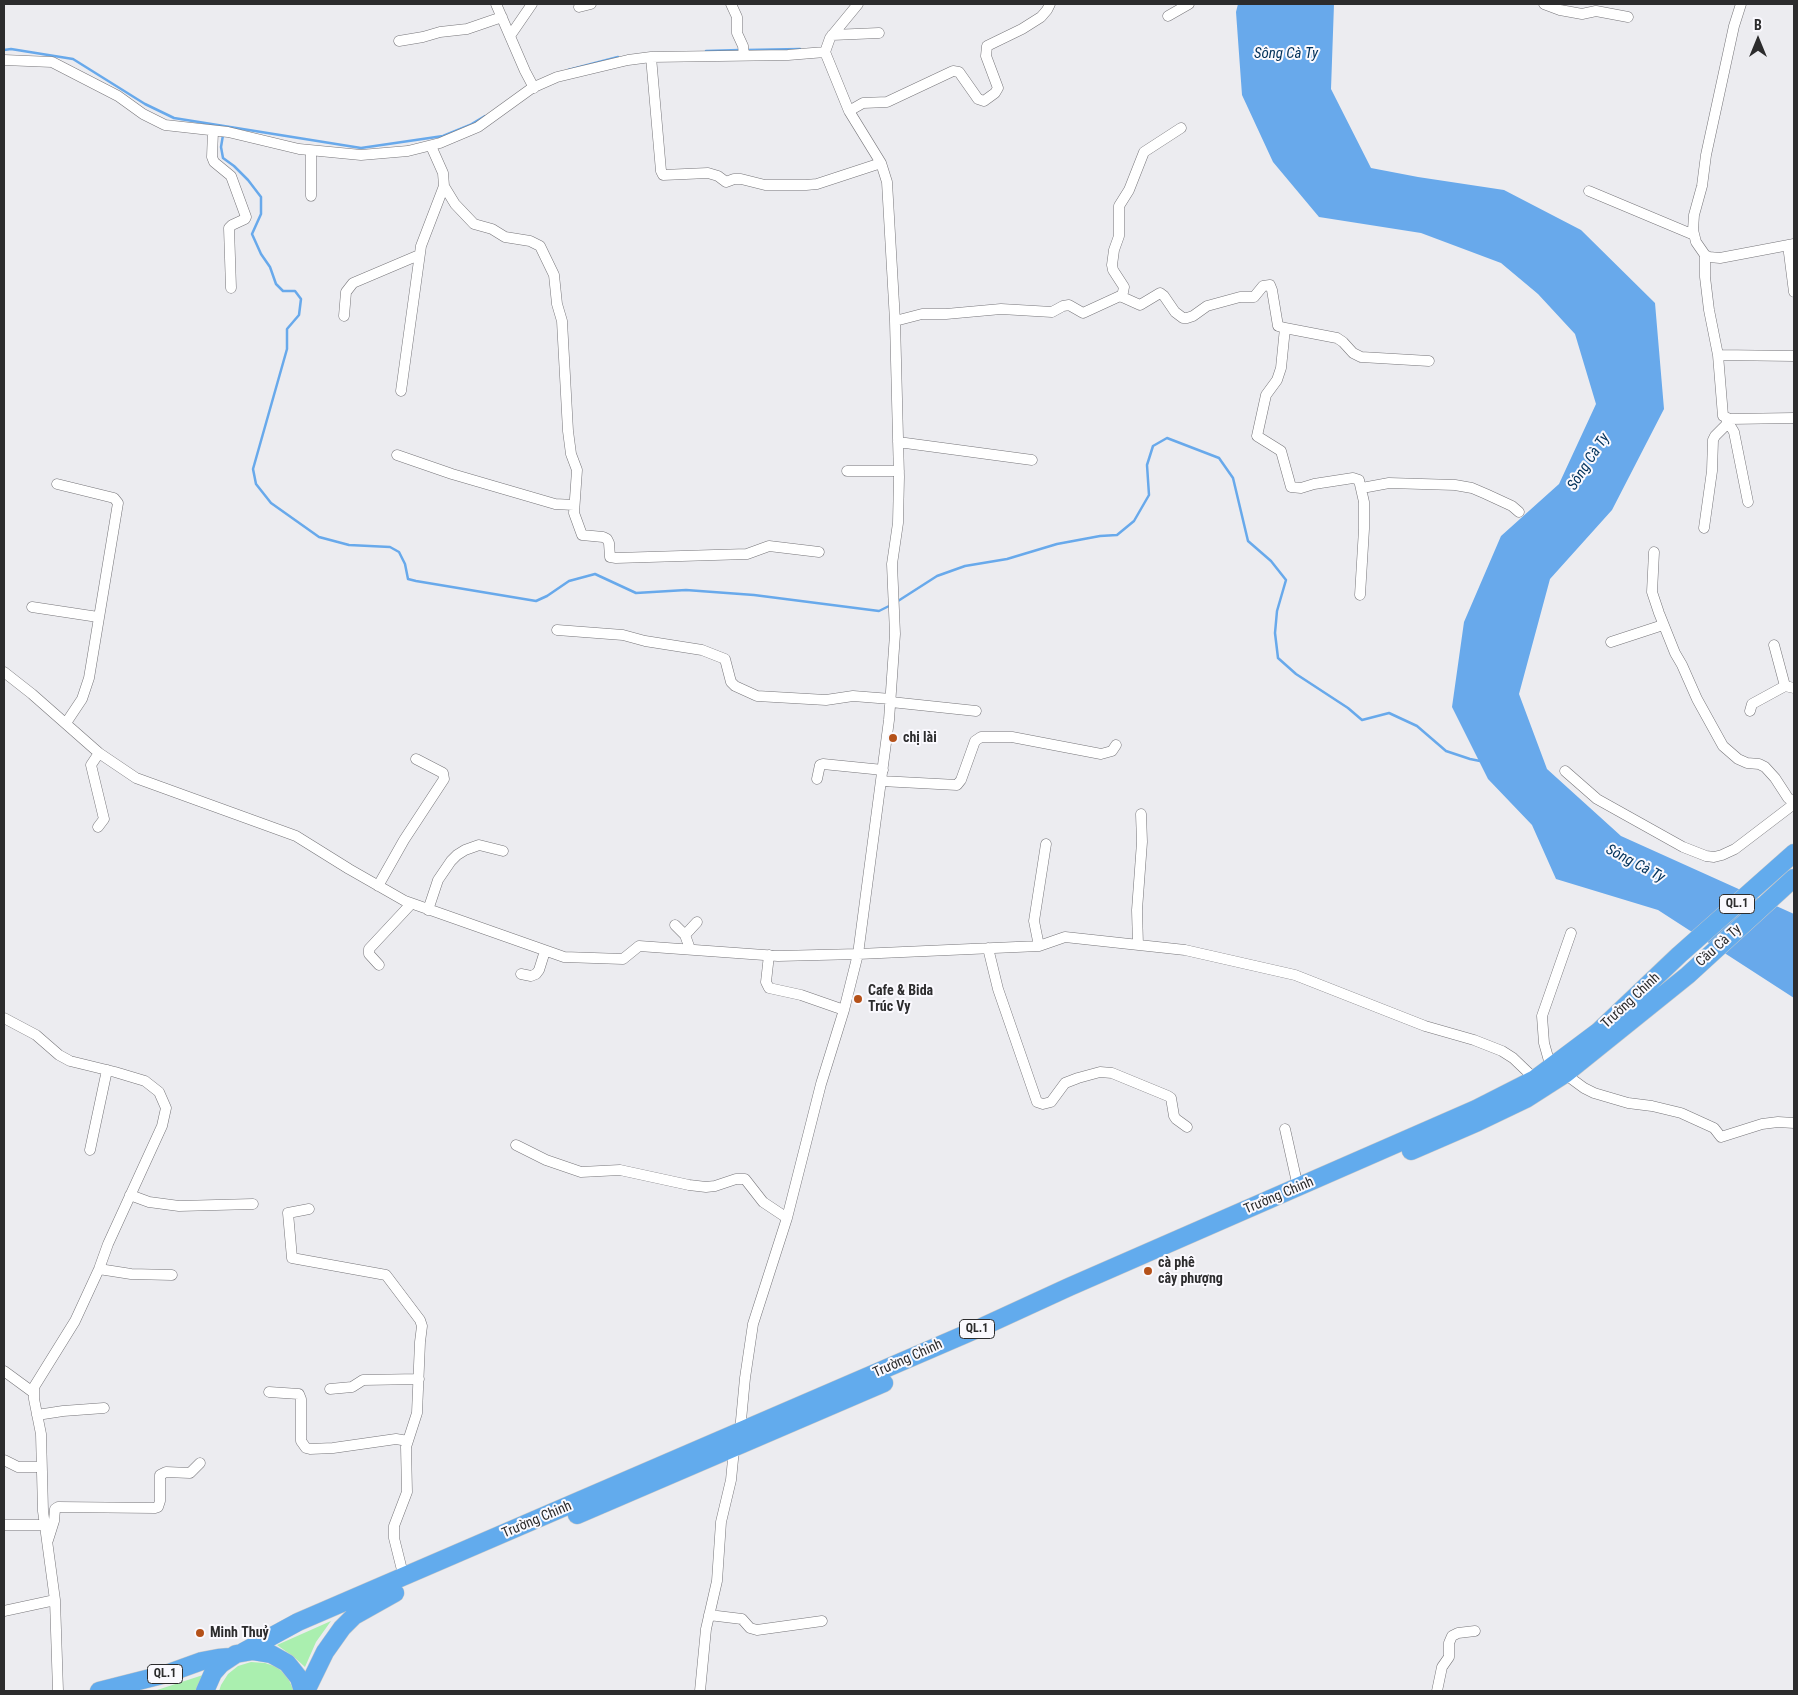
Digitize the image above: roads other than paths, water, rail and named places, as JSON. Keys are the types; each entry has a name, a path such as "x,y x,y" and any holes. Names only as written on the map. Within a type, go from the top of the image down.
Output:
{"highway":[{"name":"Cầu Cà Ty","path":"1679,955 1794,853"},
{"name":"Cầu Cà Ty","path":"1688,975 1794,878"},
{"name":"Trường Chinh","path":"305,1691 325,1652 354,1616 395,1593 734,1449 1135,1270 1478,1122 1526,1099 1558,1071 1679,955"},
{"name":"Trường Chinh","path":"237,1655 298,1622 872,1376 1069,1287 1476,1109 1535,1079 1558,1071 1688,975"},
{"name":"QL.1","path":"99,1691 166,1674 202,1661 262,1652 280,1658 294,1670 305,1691"},
{"name":"QL.1","path":"205,1691 213,1672 237,1655"}],"street":[{"path":"496,4 531,82"},
{"path":"510,36 532,4"},
{"path":"579,7 591,4"},
{"path":"731,4 738,17 737,33 742,43 744,55"},
{"path":"700,1691 706,1629 717,1581 721,1522 731,1480 734,1449 740,1431 753,1324 787,1218 820,1084 844,1010 858,954 891,700 895,634 892,564 898,523 899,471 895,321 886,172 849,111 825,52 832,35 858,4"},
{"path":"849,111 863,103 887,102 953,71 959,72 978,99 984,100 995,93 998,88 986,56 987,46 1022,30 1041,17 1050,4"},
{"path":"1168,16 1189,4"},
{"path":"1544,4 1582,14 1596,10 1628,17"},
{"path":"1741,4 1734,26 1706,155 1702,186 1694,216 1694,235 1696,242 1709,258 1720,258 1791,244 1794,292"},
{"path":"399,41 423,38 440,32 467,29 502,17"},
{"path":"832,35 879,33"},
{"path":"4,60 52,62 112,94 143,114 160,123 171,126 228,132 278,145 311,151 361,154 397,152 431,146 473,130 521,95 531,82 640,58 812,54 825,52"},
{"path":"651,57 661,171 663,175 708,173 718,176 726,182 741,179 766,185 806,185 818,184 882,163"},
{"path":"1122,297 1124,287 1113,270 1112,265 1114,250 1119,236 1119,206 1129,190 1144,152 1180,128"},
{"path":"213,131 212,156 214,162 231,176 246,217 230,228 231,288"},
{"path":"401,390 419,255 444,186 443,172 431,146"},
{"path":"311,151 312,196"},
{"path":"444,186 455,204 474,224 488,228 505,237 540,246 554,275 557,304 562,321 568,431 571,454 577,470 574,513 582,535 607,539 610,557 616,558 747,554 769,546 818,552"},
{"path":"1589,191 1694,235"},
{"path":"344,316 346,292 353,283 419,255"},
{"path":"1705,255 1709,310 1718,356 1722,414 1734,432 1748,502"},
{"path":"895,321 922,314 946,314 1001,308 1052,312 1063,306 1069,306 1083,313 1117,297 1122,297 1142,305 1160,293 1175,312 1183,318 1187,318 1207,306 1240,297 1254,297 1263,286 1268,284 1272,290 1278,326 1337,338 1344,342 1353,353 1361,357 1428,361"},
{"path":"1285,328 1281,368 1277,380 1266,395 1257,436 1281,451 1291,487 1301,488 1353,478 1359,480 1362,488 1364,529 1360,595"},
{"path":"1718,356 1794,356"},
{"path":"1704,528 1712,471 1714,436 1727,422 1794,418"},
{"path":"898,442 1032,460"},
{"path":"397,455 452,474 555,504 574,505"},
{"path":"847,471 899,471"},
{"path":"1362,488 1389,483 1455,485 1472,488 1512,506 1519,512"},
{"path":"57,484 114,498 118,503 86,691 66,723"},
{"path":"1565,771 1597,799 1683,847 1706,856 1714,857 1735,849 1794,803 1765,768 1759,764 1748,763 1738,759 1723,746 1697,699 1663,625 1652,592 1654,552"},
{"path":"32,607 98,616"},
{"path":"1612,642 1663,625"},
{"path":"557,630 623,634 645,641 702,650 725,659 730,680 735,686 762,697 826,700 853,696 976,712"},
{"path":"1750,712 1752,704 1789,687 1774,645"},
{"path":"4,672 99,753 136,778 296,836 411,904 545,951 569,957 619,959 625,958 640,946 789,956 1039,946 1065,937 1185,950 1296,975 1425,1026 1474,1040 1502,1051 1513,1058 1535,1079"},
{"path":"817,779 820,764 822,764 882,776 957,785 961,780 975,741 981,737 1012,737 1101,754 1112,751 1116,745"},
{"path":"98,827 104,819 91,765 99,753"},
{"path":"378,886 404,840 445,776 443,773 416,759"},
{"path":"1138,945 1137,910 1141,851 1141,814"},
{"path":"1039,946 1034,921 1046,844"},
{"path":"428,910 438,880 451,860 457,855 464,850 479,845 503,851"},
{"path":"379,965 369,954 371,944 411,904"},
{"path":"685,935 697,922"},
{"path":"675,924 685,935 690,949"},
{"path":"1570,933 1542,1016 1544,1044 1558,1071 1594,1093 1628,1103 1652,1106 1681,1113 1714,1128 1721,1137 1762,1124 1794,1123"},
{"path":"988,948 998,989 1037,1102 1043,1104 1051,1102 1065,1083 1100,1072 1112,1073 1172,1098 1174,1116 1187,1127"},
{"path":"521,974 531,976 536,974 545,951"},
{"path":"769,955 766,982 769,988 801,995 844,1010"},
{"path":"4,1018 36,1035 59,1055 70,1061 139,1079 153,1086 159,1092 166,1108 162,1126 75,1321 36,1382 34,1393 41,1434 45,1525 55,1600 58,1691"},
{"path":"90,1150 107,1070"},
{"path":"1285,1129 1298,1187"},
{"path":"516,1145 546,1160 581,1172 620,1170 689,1185 706,1186 715,1186 736,1179 745,1179 763,1202 787,1218"},
{"path":"130,1195 149,1202 179,1206 253,1204"},
{"path":"309,1209 288,1213 292,1258 388,1276 420,1320 422,1326 417,1413 406,1447 407,1492 394,1526 394,1538 404,1578"},
{"path":"99,1269 131,1274 172,1275"},
{"path":"4,1371 34,1393"},
{"path":"330,1389 352,1387 363,1380 419,1379"},
{"path":"268,1392 299,1394 301,1399 301,1441 306,1448 333,1448 396,1439 408,1441"},
{"path":"38,1415 104,1408"},
{"path":"4,1460 18,1467 42,1467"},
{"path":"47,1542 54,1522 55,1509 58,1507 155,1508 158,1507 160,1501 160,1475 166,1472 190,1473 200,1463"},
{"path":"4,1525 45,1525"},
{"path":"4,1611 55,1600"},
{"path":"709,1615 742,1619 750,1628 757,1630 822,1621"},
{"path":"1437,1691 1442,1667 1448,1657 1449,1643 1452,1636 1458,1632 1475,1631"}],"water":[{"name":"Sông Cà Ty","path":"1238,4 1334,4 1331,89 1371,168 1504,190 1581,230 1655,303 1664,409 1612,510 1550,579 1519,694 1547,769 1621,836 1794,914 1794,998 1658,910 1556,879 1532,825 1488,779 1452,707 1464,622 1501,536 1559,484 1596,404 1575,334 1538,294 1501,263 1421,233 1319,217 1273,162 1242,95 1236,12"}],"waterway":[{"path":"4,50 11,49 73,59 145,104 174,118 361,148 443,136 470,125 485,116"},
{"path":"746,50 800,49"},
{"path":"706,51 740,50"},
{"path":"568,70 618,57"},
{"path":"223,135 221,147 223,158 248,180 261,197 261,214 252,234 261,254 270,267 276,284 283,291 295,291 301,299 299,315 287,329 287,349 253,469 256,484 271,503 319,537 349,545 390,547 399,552 405,564 408,579 536,601 569,581 595,574 636,593 686,590 754,595 879,611 891,605"},
{"path":"898,601 937,576 965,566 1007,559 1057,544 1100,536 1117,535 1134,521 1149,495 1147,465 1153,446 1167,438 1219,458 1233,478 1248,541 1271,561 1286,580 1277,611 1275,633 1278,658 1296,674 1348,708 1362,720 1389,713 1417,726 1446,751 1480,761"}],"place":[{"name":"chị lài","path":"893,738"},
{"name":"Cafe & Bida Trúc Vy","path":"858,999"},
{"name":"cà phê cây phượng","path":"1148,1271"},
{"name":"Minh Thuỷ","path":"200,1633"}]}
